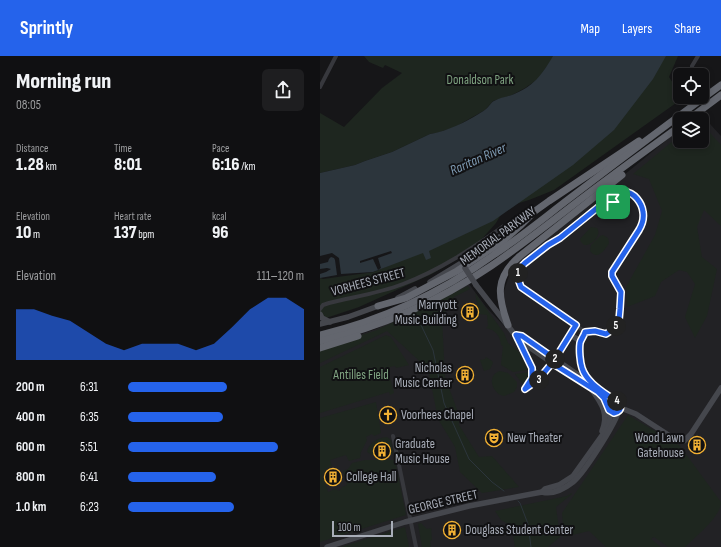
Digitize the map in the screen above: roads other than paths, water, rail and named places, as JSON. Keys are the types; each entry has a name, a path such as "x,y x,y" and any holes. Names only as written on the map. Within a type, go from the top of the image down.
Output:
{"highway":[{"path":"709,92 721,85"},
{"path":"698,112 721,95"},
{"path":"378,306 402,300 411,296 464,267 507,238 535,211 594,170 672,121 693,104"},
{"name":"MEMORIAL PARKWAY","path":"320,335 376,319 412,303 462,276 512,243 672,121"},
{"path":"508,326 502,308 500,295 502,279 508,269 520,256 634,165 655,144 673,131"},
{"name":"MEMORIAL PARKWAY","path":"320,341 373,326 426,304 460,286 499,261 655,144"},
{"path":"320,348 382,326 406,316 426,304"}],"main road":[{"path":"320,324 378,306 414,290 450,270 491,244 535,211"},
{"path":"464,267 476,285 519,340 619,402 619,410"},
{"path":"320,314 322,318 330,322"},
{"path":"516,335 532,368 536,374 542,376"},
{"path":"570,335 580,342 582,367 602,404 605,413 604,425 599,439"},
{"path":"524,390 532,378 532,368"},
{"path":"592,386 602,396 613,413 619,410 636,414 674,439 682,441 686,440 691,434 721,388"},
{"path":"609,409 610,402 614,400"},
{"name":"GEORGE STREET","path":"542,492 545,489 559,486 574,476 609,424 609,409"},
{"name":"GEORGE STREET","path":"327,547 410,521 469,506 542,492 546,493 562,490 578,478 612,427 619,410"}],"street":[{"path":"321,84 336,56"},
{"path":"692,68 698,56"},
{"path":"625,192 630,192 640,203 643,212 643,223 612,272 612,276 621,292 619,320 615,328 606,334 595,331 585,332 576,325 521,287 517,276 520,268 607,200 613,202 625,192"},
{"name":"VORHEES STREET","path":"320,309 326,303 393,287 412,280 444,265 504,226"},
{"path":"524,390 542,376 576,325"},
{"path":"580,342 585,332"},
{"path":"393,436 416,547"}],"water":[{"name":"Raritan River","path":"553,56 666,56 653,79 614,130 573,165 493,221 429,251 431,258 426,260 423,253 373,272 341,274 339,258 332,253 320,256 320,173 355,165 392,152 430,134 444,131 467,121 481,113 500,98 520,92 526,88 541,75"},
{"path":"331,257 335,260 337,275 320,278 320,274 331,269 320,269 320,264 328,262"}],"waterway":[{"path":"421,325 433,350 444,403 469,459 492,482 504,491"},
{"path":"518,501 528,524 531,547"}],"place":[{"name":"Marryott Music Building","path":"470,312"},
{"name":"Nicholas Music Center","path":"465,375"},
{"name":"Voorhees Chapel","path":"388,415"},
{"name":"New Theater","path":"494,438"},
{"name":"Wood Lawn Gatehouse","path":"697,445"},
{"name":"Graduate Music House","path":"382,451"},
{"name":"College Hall","path":"333,477"},
{"name":"Douglass Student Center","path":"452,530"}],"park label":[{"name":"Donaldson Park","path":"480,80"},
{"name":"Antilles Field","path":"361,375"}]}
